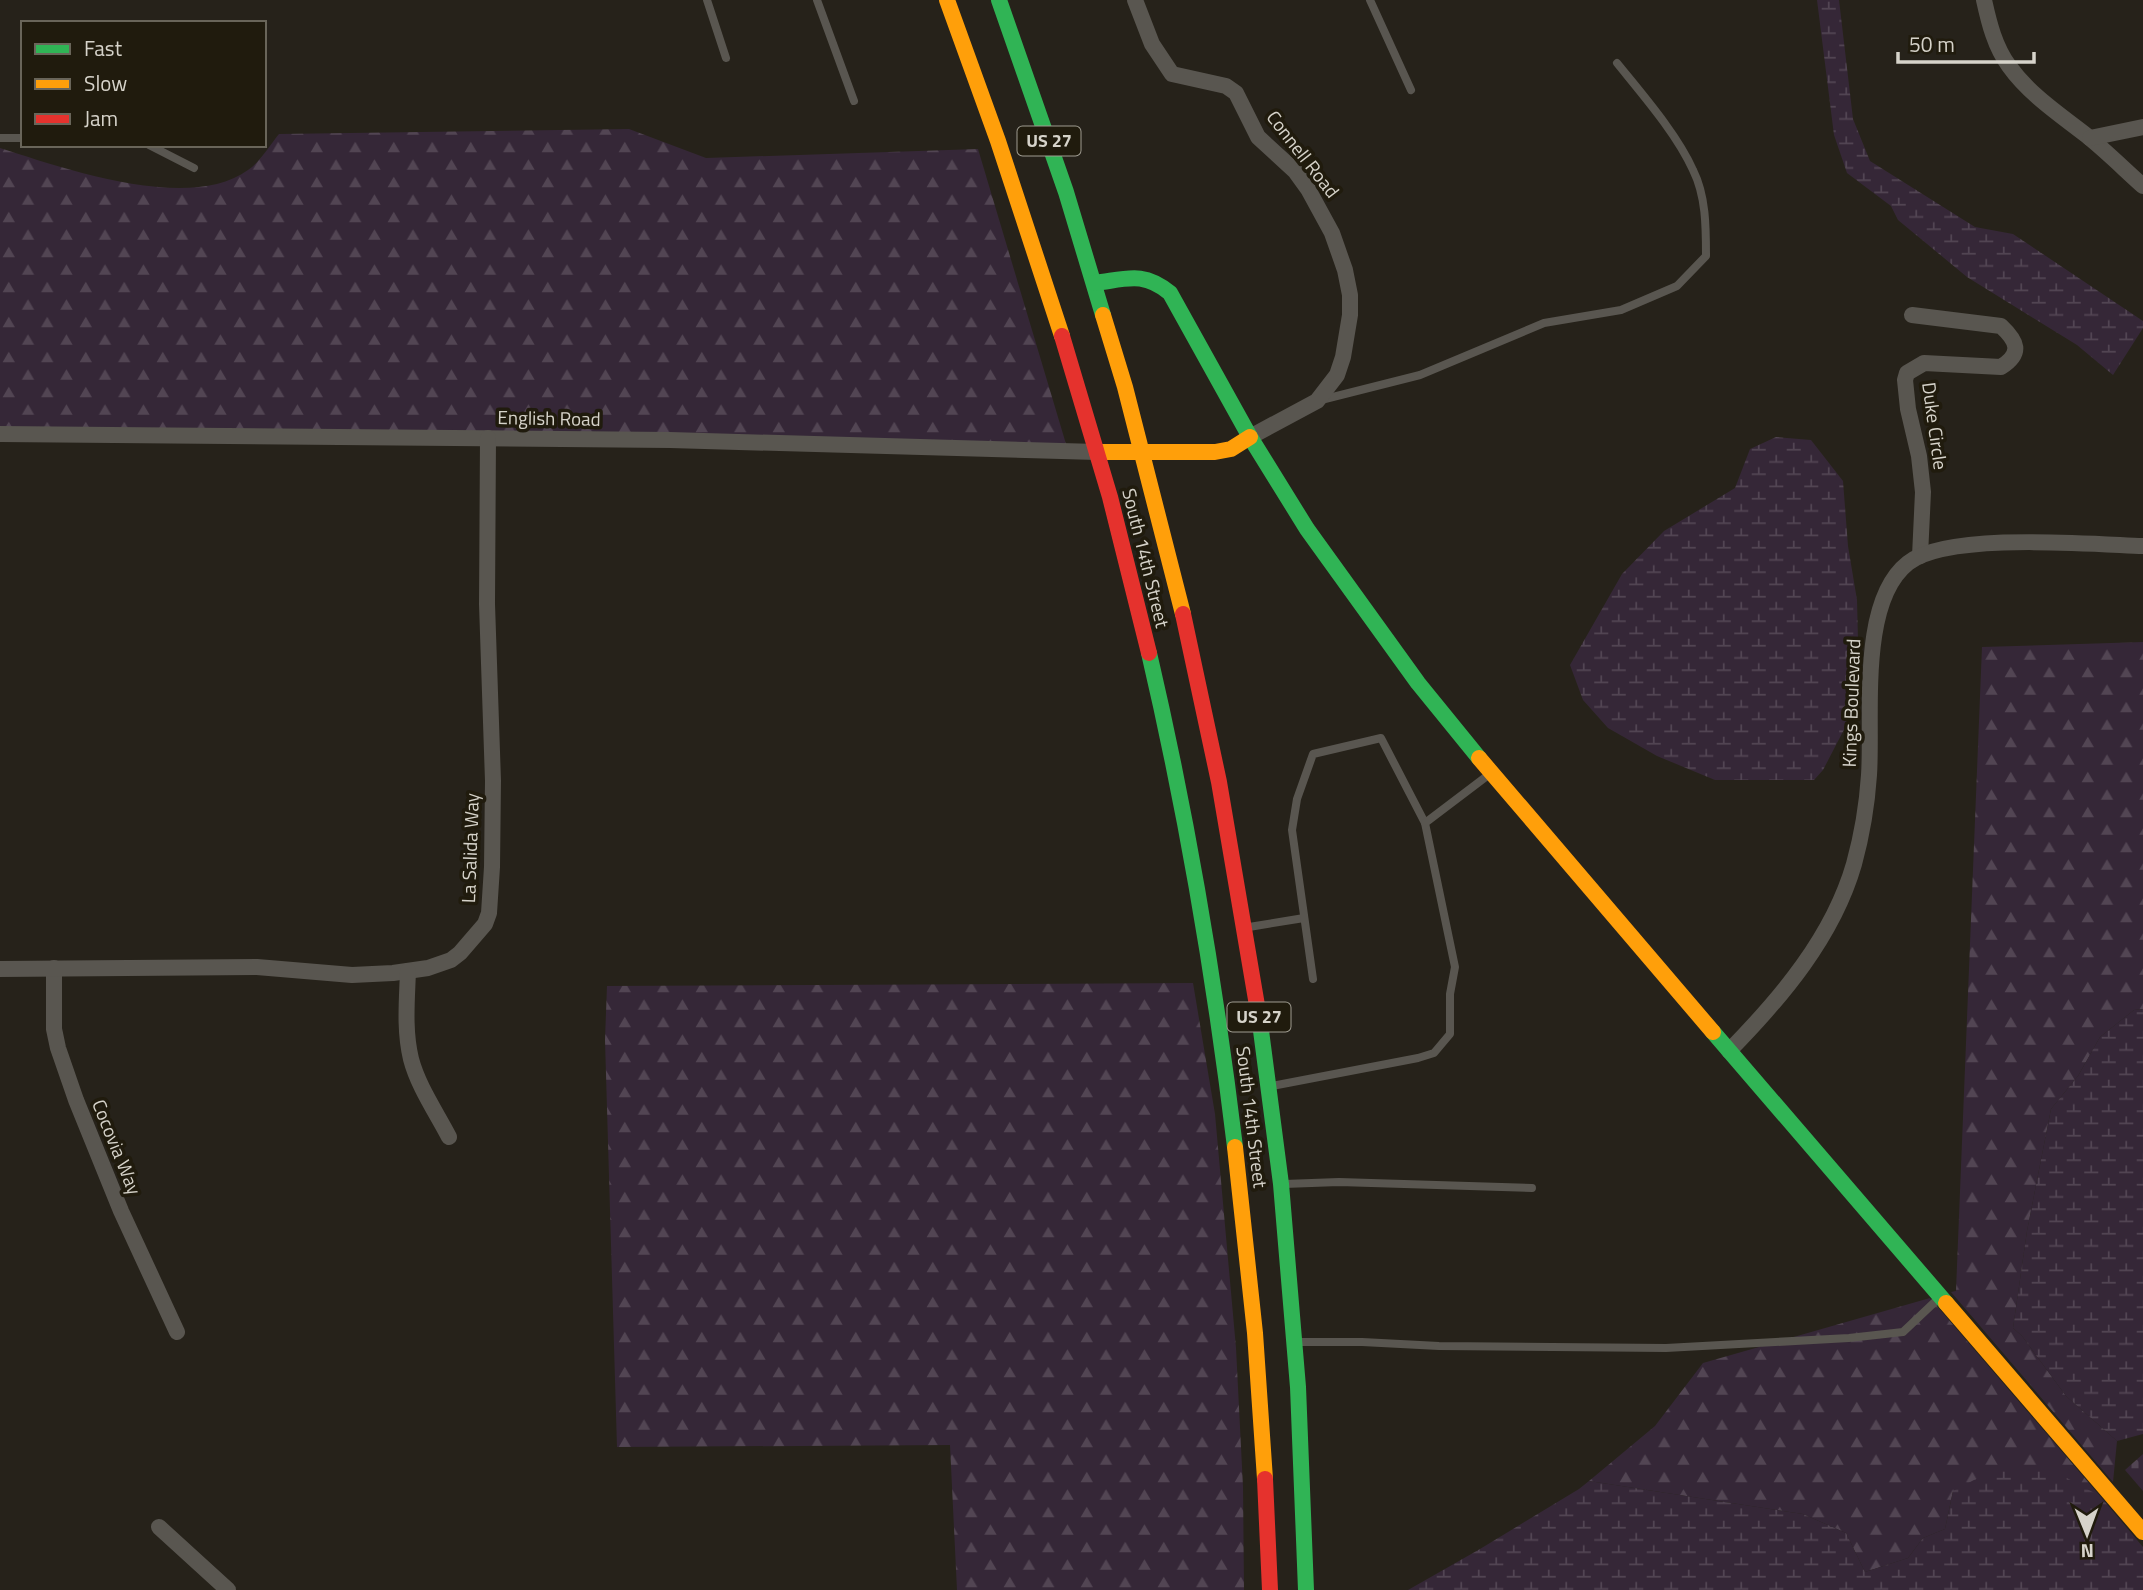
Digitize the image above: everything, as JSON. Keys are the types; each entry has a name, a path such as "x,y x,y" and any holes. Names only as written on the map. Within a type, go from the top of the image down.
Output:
{"main road":[{"name":"US 27","path":"947,0 1032,238 1097,452"},
{"name":"US 27","path":"999,0 1062,178 1145,453"},
{"path":"1095,283 1143,277 1159,284 1170,293 1250,437 1307,529 1418,683 1729,1051 2143,1532"},
{"name":"Connell Road","path":"1097,452 1215,452 1231,449 1250,437"},
{"name":"South 14th Street","path":"1097,452 1161,707 1200,909 1232,1125 1250,1290 1266,1491 1270,1590"},
{"name":"South 14th Street","path":"1145,453 1223,796 1269,1087 1281,1184 1287,1340 1305,1505 1306,1590"},
{"path":"1250,1290 1268,1324"}],"street":[{"name":"Connell Road","path":"1135,0 1152,44 1172,74 1226,86 1236,93 1258,137 1295,172 1318,206 1332,233 1345,270 1350,295 1350,315 1337,375 1317,401 1250,437"},
{"path":"1984,0 1990,24 2010,67 2036,95 2090,138 2143,186"},
{"path":"2090,138 2143,127"},
{"name":"Duke Circle","path":"1912,315 2001,326 2016,346 2009,362 2001,367 1924,363 1907,373 1905,380 1908,410 1919,456 1923,492 1920,556"},
{"name":"English Road","path":"0,434 670,440 1097,452"},
{"name":"La Salida Way","path":"0,969 257,967 352,975 428,968 451,960 460,953 485,924 489,913 492,867 493,782 487,604 488,439"},
{"name":"Kings Boulevard","path":"1729,1051 1769,1010 1799,971 1825,929 1854,865 1863,827 1870,766 1873,641 1877,618 1889,588 1899,572 1920,556 1965,545 2049,543 2143,546"},
{"name":"Cocovia Way","path":"54,968 54,1029 58,1048 121,1211 177,1332"},
{"path":"408,971 407,1032 412,1059 423,1088 449,1137"},
{"path":"159,1527 228,1590"}],"lane":[{"path":"707,0 726,58"},
{"path":"817,0 854,101"},
{"path":"1370,0 1412,90"},
{"path":"1317,401 1420,375 1544,323 1621,310 1677,286 1706,256 1706,216 1694,171 1657,113 1617,63"},
{"path":"0,138 21,138"},
{"path":"153,147 194,168"},
{"path":"1269,1087 1418,1058 1434,1053 1450,1034 1450,994 1455,967 1425,823 1381,738 1313,754 1297,799 1292,830 1313,979"},
{"path":"1425,823 1492,773"},
{"path":"1245,928 1304,918"},
{"path":"1281,1184 1339,1182 1532,1188"},
{"path":"1287,1340 1439,1346 1666,1348 1849,1338 1903,1332 1941,1296"}],"green space":[{"path":"1817,0 1839,0 1853,119 1870,161 1975,227 2013,234 2143,321 2143,328 2113,375 2077,345 1967,277 1898,220 1891,206 1847,173 1834,135"},
{"path":"629,129 706,158 978,149 1066,444 0,436 0,148 126,183 193,188 223,182 248,170 279,134"},
{"path":"1776,437 1811,440 1843,481 1848,546 1857,600 1859,681 1849,720 1823,770 1814,780 1715,780 1657,756 1608,728 1583,700 1570,665 1622,574 1664,531 1735,488 1750,449"},
{"path":"2143,642 2143,1009 2134,1010 2100,1037 2078,1076 2051,1109 2027,1231 2013,1328 2022,1336 2066,1396 2117,1441 2113,1482 1951,1292 1956,1291 1982,647"},
{"path":"1193,983 1215,1114 1236,1348 1243,1487 1244,1590 957,1590 950,1445 617,1447 605,1040 607,986"},
{"path":"2143,1009 2143,1434 2117,1441 2066,1396 2022,1336 2013,1328 2027,1231 2051,1109 2078,1076 2100,1037 2134,1010"},
{"path":"1930,1298 2100,1496 1953,1491 1945,1529 1923,1538 1908,1558 1865,1572 1846,1533 1803,1514 1589,1481 1655,1426 1703,1363"},
{"path":"2143,1454 2143,1491 2125,1470"},
{"path":"2052,1470 2100,1496 2143,1547 2143,1590 1408,1590 1589,1481 1803,1514 1846,1533 1865,1572 1908,1558 1923,1538 1945,1529 1953,1491 1991,1471"}],"traffic: fast":[{"path":"999,0 1066,192 1103,315"},
{"path":"1095,283 1143,279 1170,293 1250,437 1307,529 1418,683 1479,758"},
{"path":"1149,653 1199,899 1235,1147"},
{"path":"1260,1023 1281,1184 1298,1387 1306,1590"},
{"path":"1713,1032 1946,1303"}],"traffic: slow":[{"path":"947,0 998,141 1062,336"},
{"path":"1103,315 1125,387 1183,614"},
{"path":"1097,452 1215,452 1231,449 1250,437"},
{"path":"1479,758 1713,1032"},
{"path":"1235,1147 1255,1333 1265,1479"},
{"path":"1946,1303 2143,1532"}],"traffic: jam":[{"path":"1062,336 1110,497 1149,653"},
{"path":"1183,614 1219,782 1260,1023"},
{"path":"1265,1479 1270,1590"}]}
